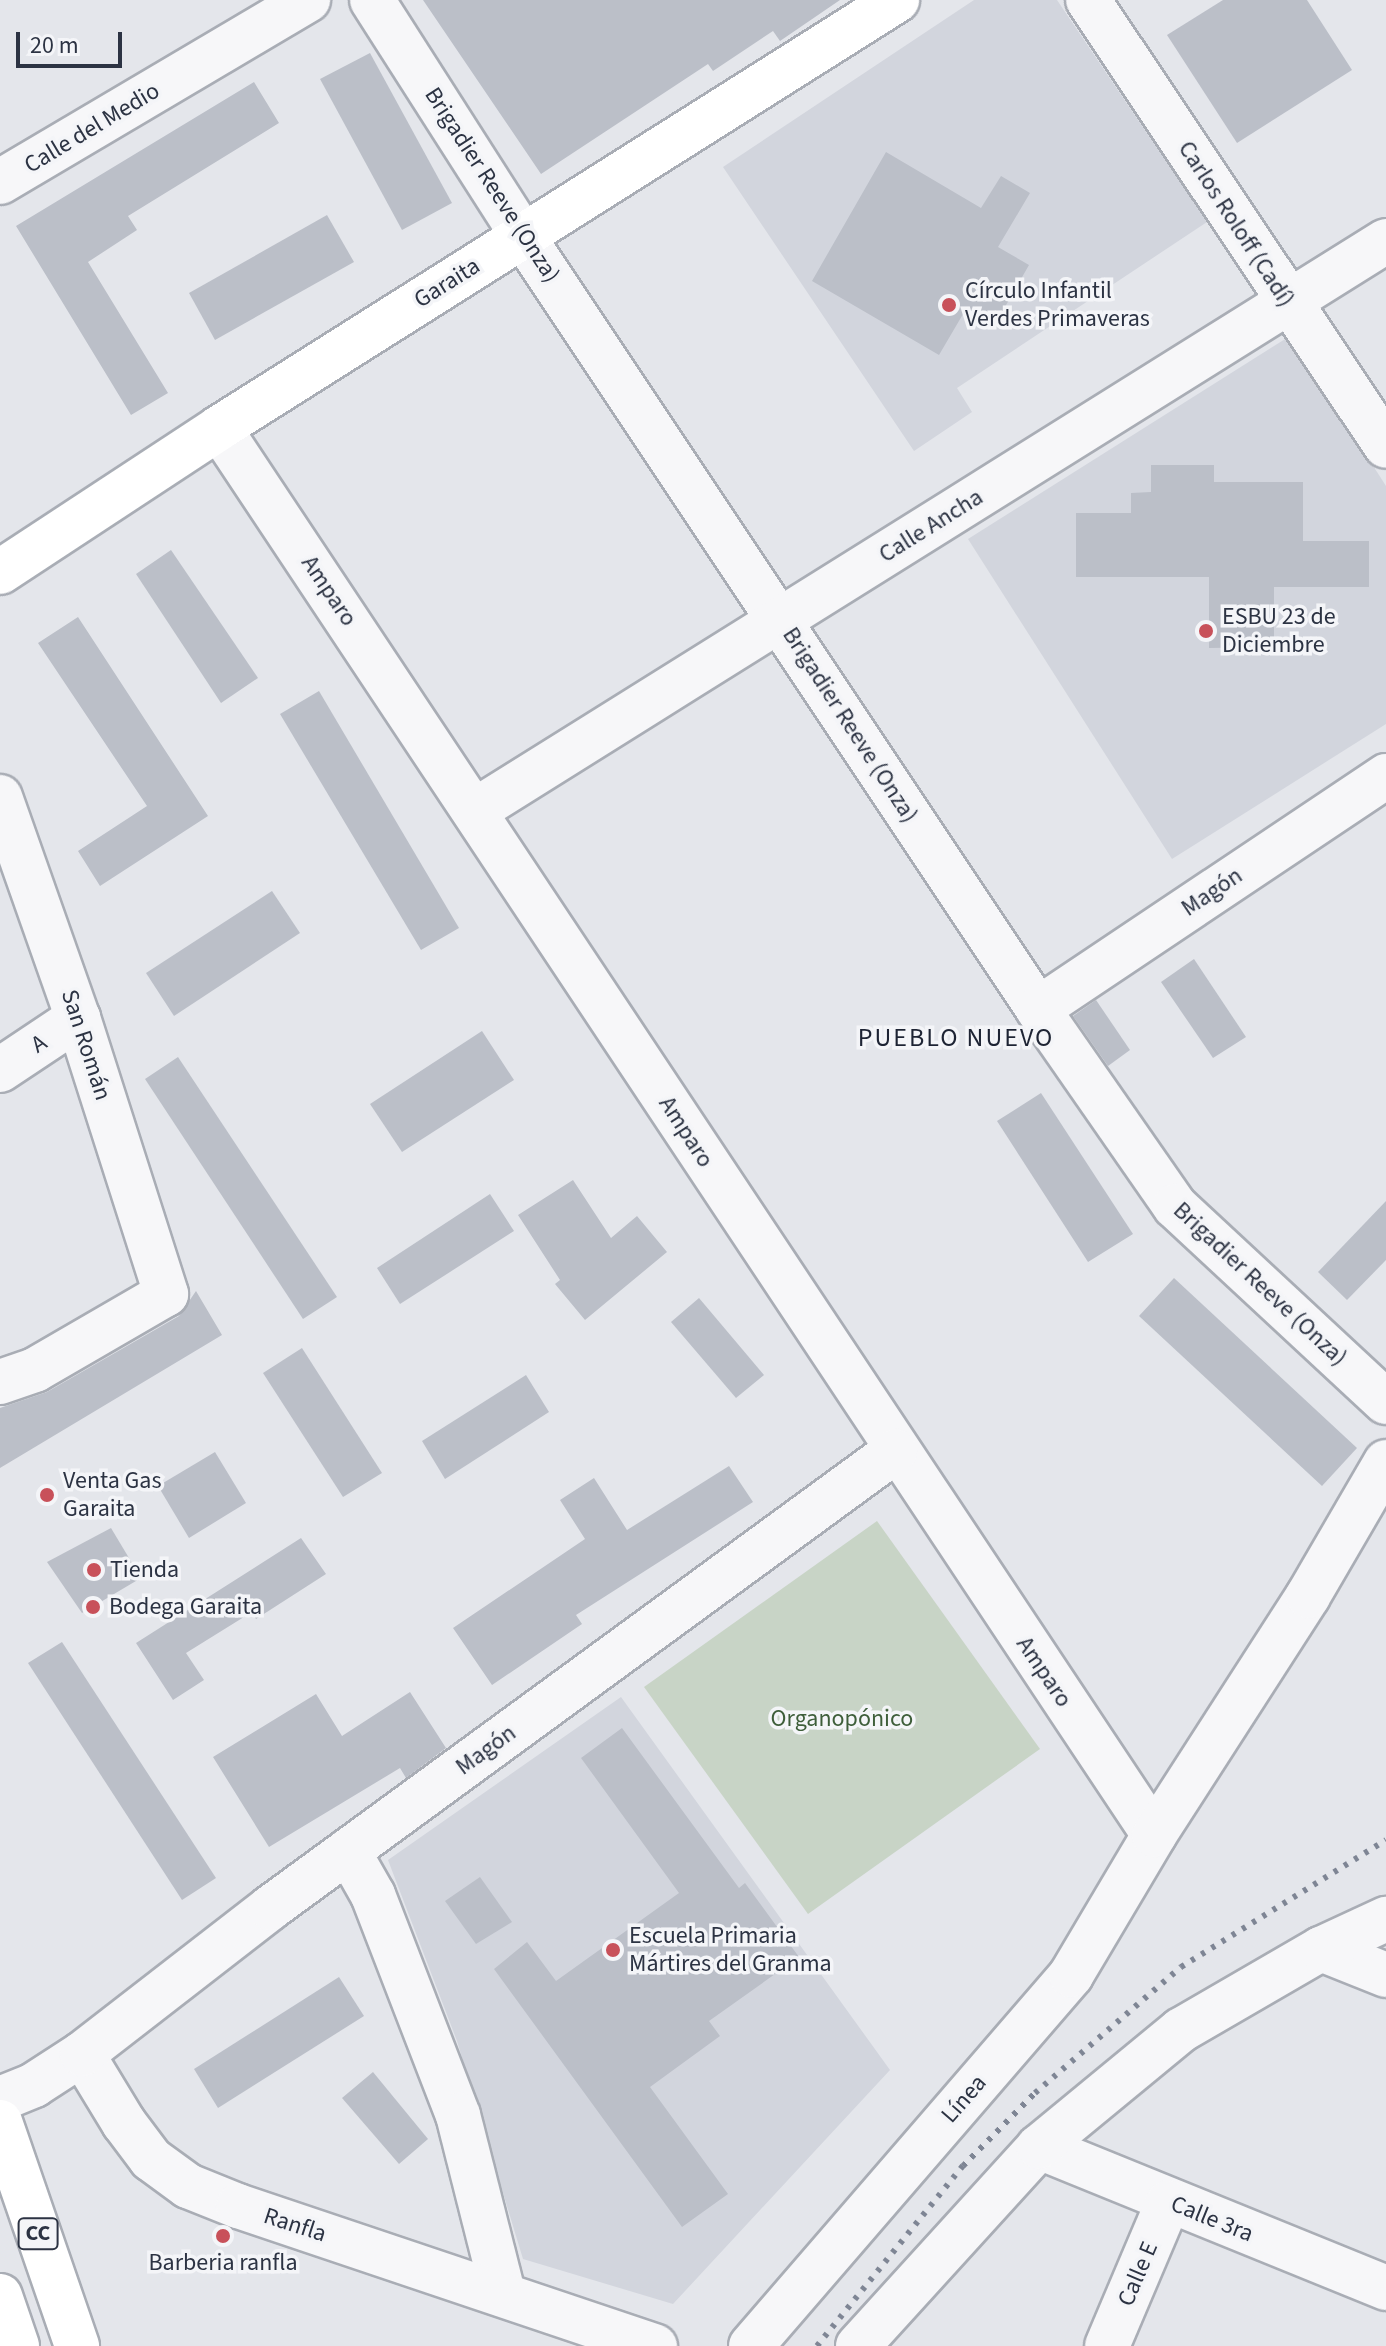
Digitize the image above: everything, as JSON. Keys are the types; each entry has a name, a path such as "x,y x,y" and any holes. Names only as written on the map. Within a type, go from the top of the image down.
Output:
{"main road":[{"name":"Garaita","path":"0,572 219,428 897,0"},
{"name":"CC","path":"0,2122 77,2346"},
{"path":"0,2296 17,2346"}],"street":[{"name":"Calle del Medio","path":"0,182 308,0"},
{"name":"Brigadier Reeve (Onza)","path":"372,0 522,235 1038,1009 1175,1206 1386,1402"},
{"name":"Carlos Roloff (Cadí)","path":"1088,0 1386,446"},
{"name":"Calle Ancha","path":"476,810 1386,241"},
{"name":"Amparo","path":"219,428 476,810 895,1451 1154,1835"},
{"name":"Magón","path":"1038,1009 1386,776"},
{"name":"San Román","path":"0,797 78,1018 166,1294 35,1370 0,1382"},
{"name":"A","path":"0,1070 78,1018"},
{"name":"Magón","path":"82,2054 348,1851 895,1451"},
{"name":"Línea","path":"751,2346 1071,1975 1154,1835 1308,1596 1386,1462"},
{"path":"348,1851 373,1895 458,2115 503,2293"},
{"path":"858,2346 1039,2147 1181,2030 1321,1949 1386,1919"},
{"path":"1321,1949 1386,1975"},
{"path":"0,2099 34,2085 82,2054"},
{"name":"Ranfla","path":"82,2054 124,2123 151,2159 188,2186 238,2206 655,2346"},
{"name":"Calle 3ra","path":"1039,2147 1386,2288"},
{"name":"Calle E","path":"1107,2346 1168,2202"}],"shaded area":[{"name":"Círculo Infantil Verdes Primaveras","path":"974,0 1057,0 1207,222 957,388 972,412 914,451 723,167"},
{"name":"ESBU 23 de Diciembre","path":"1290,336 1386,486 1386,724 1172,859 968,539"},
{"name":"Escuela Primaria Mártires del Granma","path":"621,1697 890,2070 673,2304 523,2259 457,2041 388,1860"}],"green space":[{"name":"Organopónico","path":"877,1521 1040,1749 808,1914 644,1687"}],"building":[{"path":"423,0 840,0 780,41 773,31 713,71 708,64 541,174"},
{"path":"1223,0 1307,0 1352,70 1237,143 1167,35"},
{"path":"370,53 452,203 402,230 320,79"},
{"path":"254,82 279,123 128,216 137,230 88,262 168,393 131,415 16,226"},
{"path":"886,152 981,208 1001,176 1030,193 998,247 1029,265 994,326 966,309 939,355 812,281"},
{"path":"327,215 354,262 215,340 189,293"},
{"path":"1151,465 1214,465 1214,482 1303,482 1303,541 1369,541 1369,587 1274,587 1274,647 1209,648 1209,577 1076,577 1076,513 1131,513 1131,493 1151,492"},
{"path":"171,550 258,678 221,703 136,574"},
{"path":"78,617 208,816 100,886 78,851 147,806 38,643"},
{"path":"319,691 459,928 421,950 280,714"},
{"path":"272,891 300,933 174,1016 146,973"},
{"path":"1194,959 1246,1037 1213,1058 1161,982"},
{"path":"1096,1000 1130,1050 1108,1066 1073,1016"},
{"path":"482,1031 514,1080 402,1152 370,1104"},
{"path":"178,1057 337,1297 303,1319 145,1079"},
{"path":"1041,1093 1133,1234 1088,1262 997,1121"},
{"path":"573,1180 611,1238 637,1216 667,1252 585,1320 555,1284 560,1280 518,1215"},
{"path":"490,1194 514,1231 400,1304 377,1268"},
{"path":"1386,1201 1386,1260 1347,1300 1318,1272"},
{"path":"1174,1278 1357,1448 1322,1486 1139,1316"},
{"path":"196,1291 222,1335 0,1468 0,1408 47,1392 179,1316"},
{"path":"699,1298 764,1375 736,1398 671,1322"},
{"path":"302,1348 382,1473 343,1497 263,1373"},
{"path":"526,1375 549,1412 445,1479 422,1441"},
{"path":"215,1452 246,1503 189,1538 158,1486"},
{"path":"729,1466 753,1502 576,1615 582,1624 492,1685 453,1628 585,1539 560,1500 594,1478 627,1530"},
{"name":"Tienda","path":"111,1528 141,1578 82,1613 47,1562"},
{"path":"301,1538 326,1574 256,1619 252,1612 186,1653 204,1680 173,1700 136,1643"},
{"path":"62,1642 216,1878 182,1900 28,1663"},
{"path":"410,1692 446,1748 406,1778 400,1768 269,1847 213,1757 316,1694 342,1736"},
{"path":"622,1728 739,1888 745,1883 799,1957 709,2021 720,2036 650,2087 728,2194 682,2227 494,1969 527,1942 556,1981 679,1893 581,1758"},
{"path":"480,1877 512,1922 476,1944 445,1901"},
{"path":"339,1977 364,2016 218,2108 194,2069"},
{"path":"373,2072 428,2139 399,2164 342,2098"}],"railway":[{"path":"817,2346 963,2166 1035,2093 1181,1967 1386,1840"}],"place":[{"name":"Círculo Infantil Verdes Primaveras","path":"949,305"},
{"name":"ESBU 23 de Diciembre","path":"1206,631"},
{"name":"Venta Gas Garaita","path":"47,1495"},
{"name":"Tienda","path":"94,1570"},
{"name":"Bodega Garaita","path":"93,1607"},
{"name":"Escuela Primaria Mártires del Granma","path":"613,1950"},
{"name":"Barberia ranfla","path":"223,2236"}],"district":[{"name":"PUEBLO NUEVO","path":"956,1038"}]}
